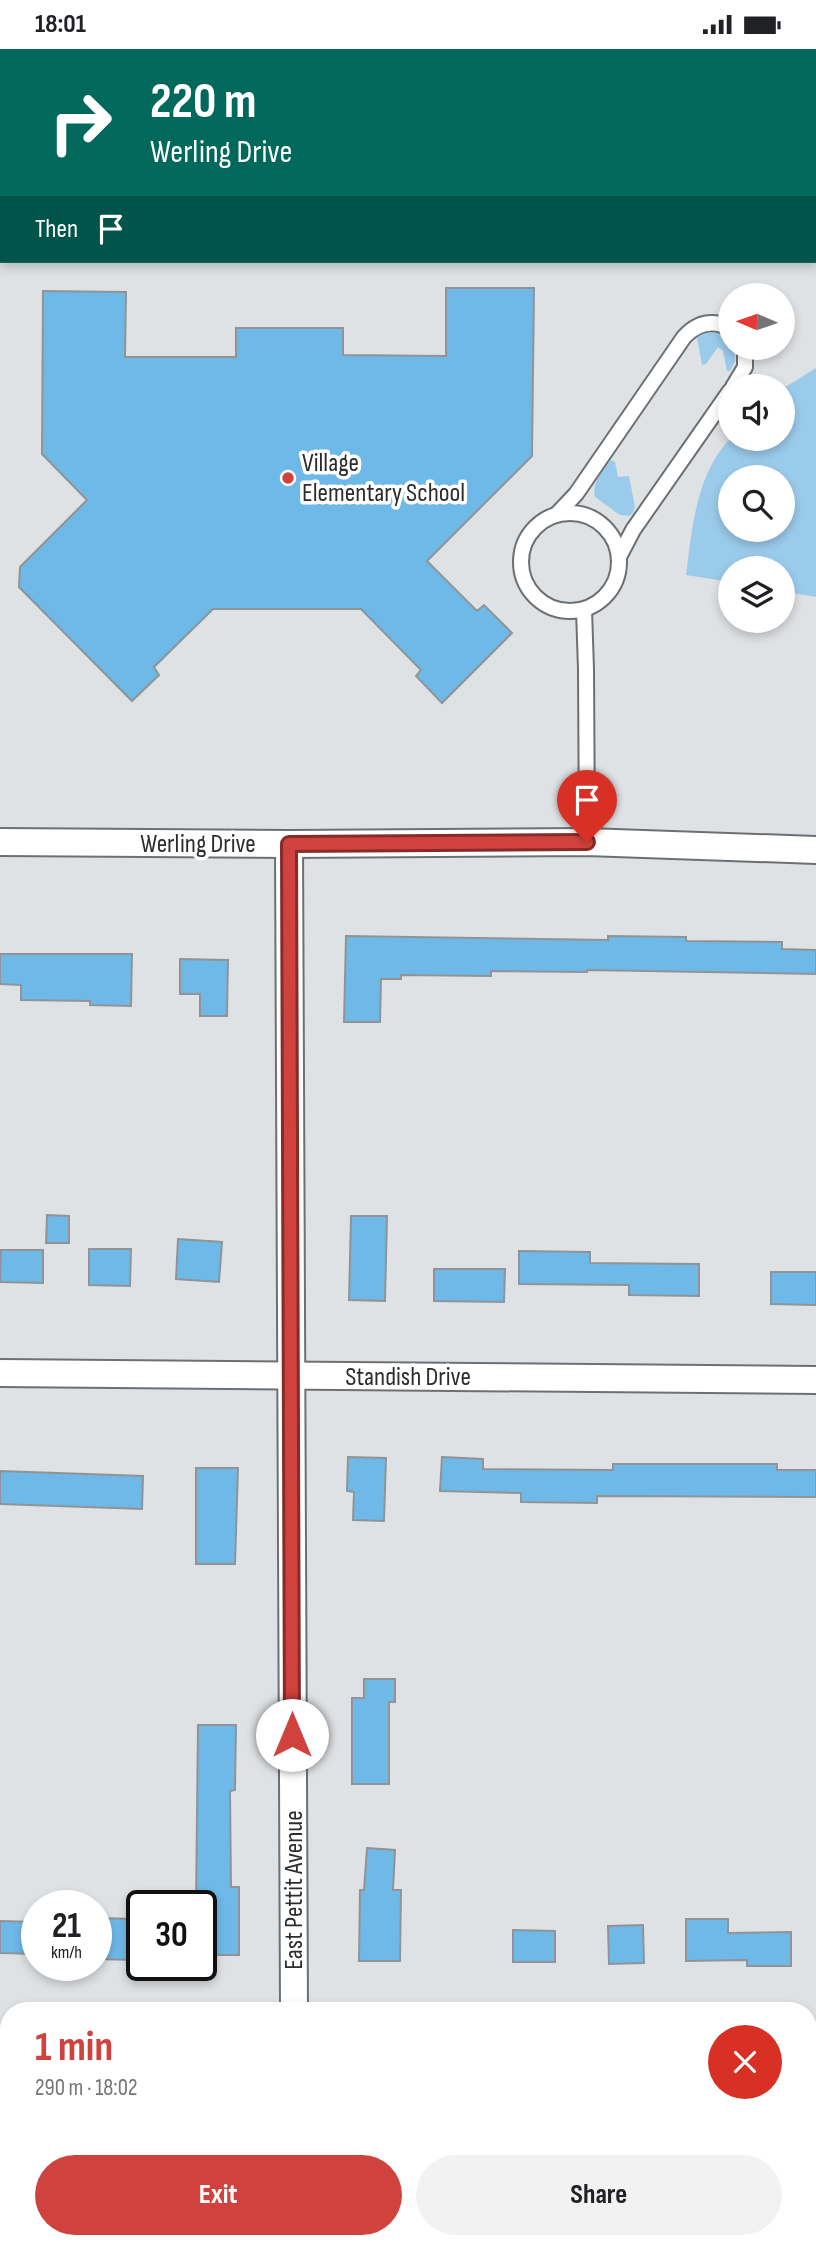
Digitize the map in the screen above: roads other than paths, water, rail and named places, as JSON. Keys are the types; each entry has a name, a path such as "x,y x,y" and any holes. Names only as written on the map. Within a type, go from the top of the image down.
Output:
{"street":[{"name":"Werling Drive","path":"0,842 587,842 816,850"},
{"name":"East Pettit Avenue","path":"289,844 294,2002"},
{"name":"Standish Drive","path":"0,1373 816,1380"}],"lane":[{"path":"557,513 575,512 592,516 604,525 615,539 620,555 619,573 612,589 600,602 584,610 566,612 550,607 537,599 526,585 521,568 522,550 529,534 541,521 557,513 576,494 691,329 702,324 718,324"},
{"path":"620,555 633,530 718,408"},
{"path":"584,610 587,842"}],"place":[{"name":"Village Elementary School","path":"288,478"}]}
